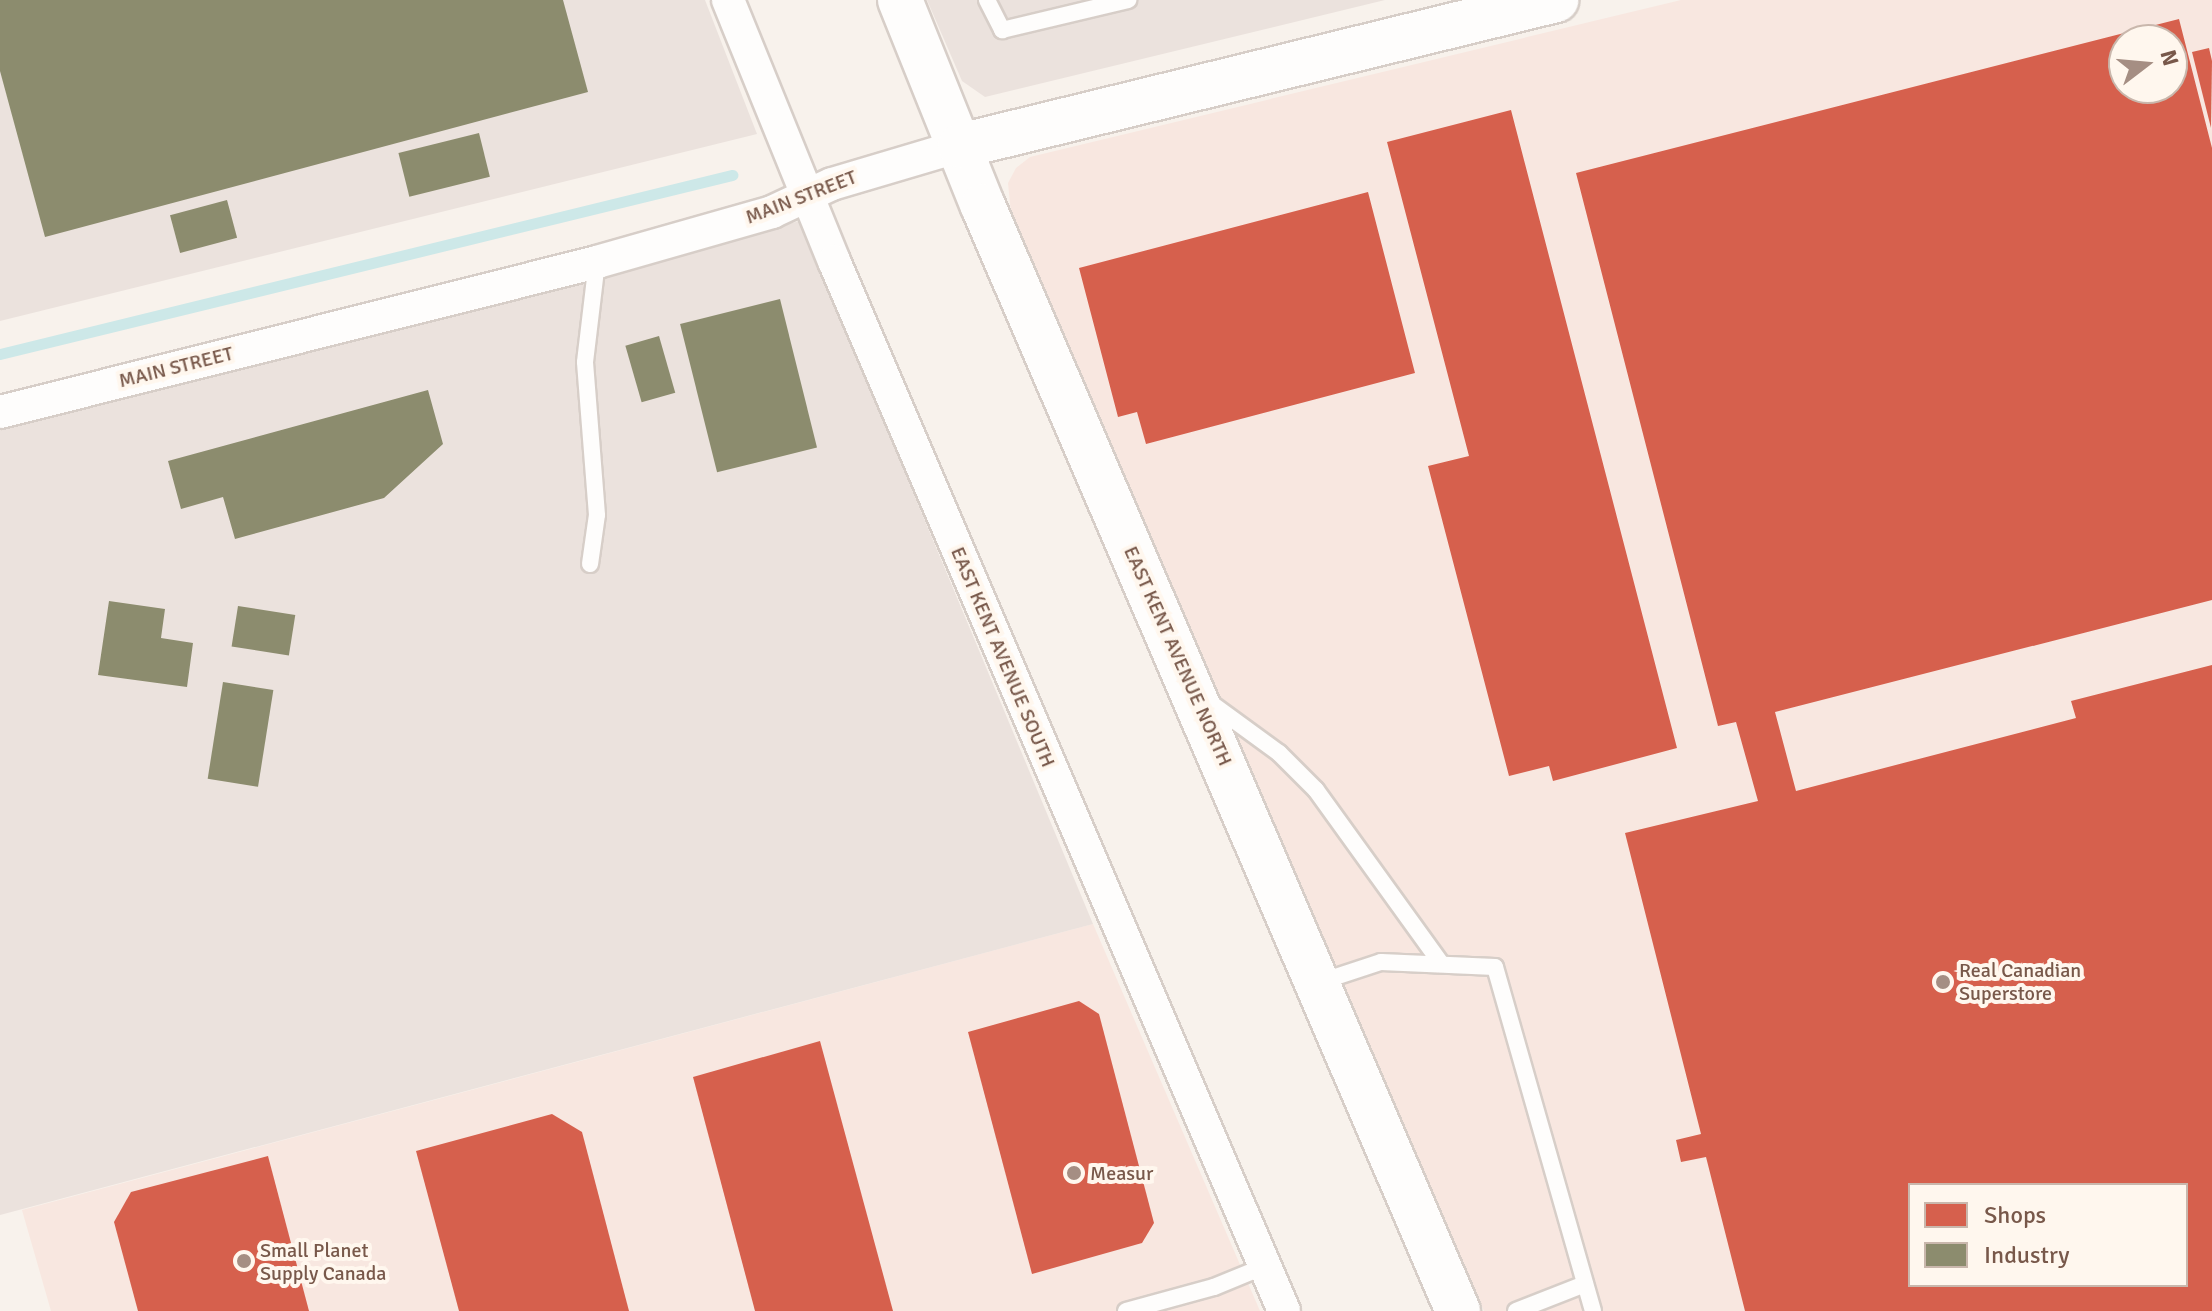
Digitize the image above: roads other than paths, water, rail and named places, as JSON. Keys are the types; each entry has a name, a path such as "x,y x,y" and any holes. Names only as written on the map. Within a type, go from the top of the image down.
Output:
{"street":[{"name":"EAST KENT AVENUE SOUTH","path":"728,0 806,193 1284,1311"},
{"name":"EAST KENT AVENUE NORTH","path":"900,0 1458,1311"},
{"name":"MAIN STREET","path":"0,412 597,262 772,212 806,193 960,146 1556,0"}],"lane":[{"path":"987,0 1002,30 1128,0"},
{"path":"590,564 597,515 585,362 597,262"},
{"path":"1194,692 1279,753 1316,790 1440,962"},
{"path":"1320,982 1381,962 1440,962 1495,967 1593,1311"},
{"path":"1126,1311 1214,1287 1265,1266"},
{"path":"1516,1311 1585,1284"}],"waterway":[{"path":"0,354 732,175"}],"place":[{"name":"Real Canadian Superstore","path":"1943,982"},
{"name":"Measur","path":"1074,1173"},
{"name":"Small Planet Supply Canada","path":"244,1261"}]}
